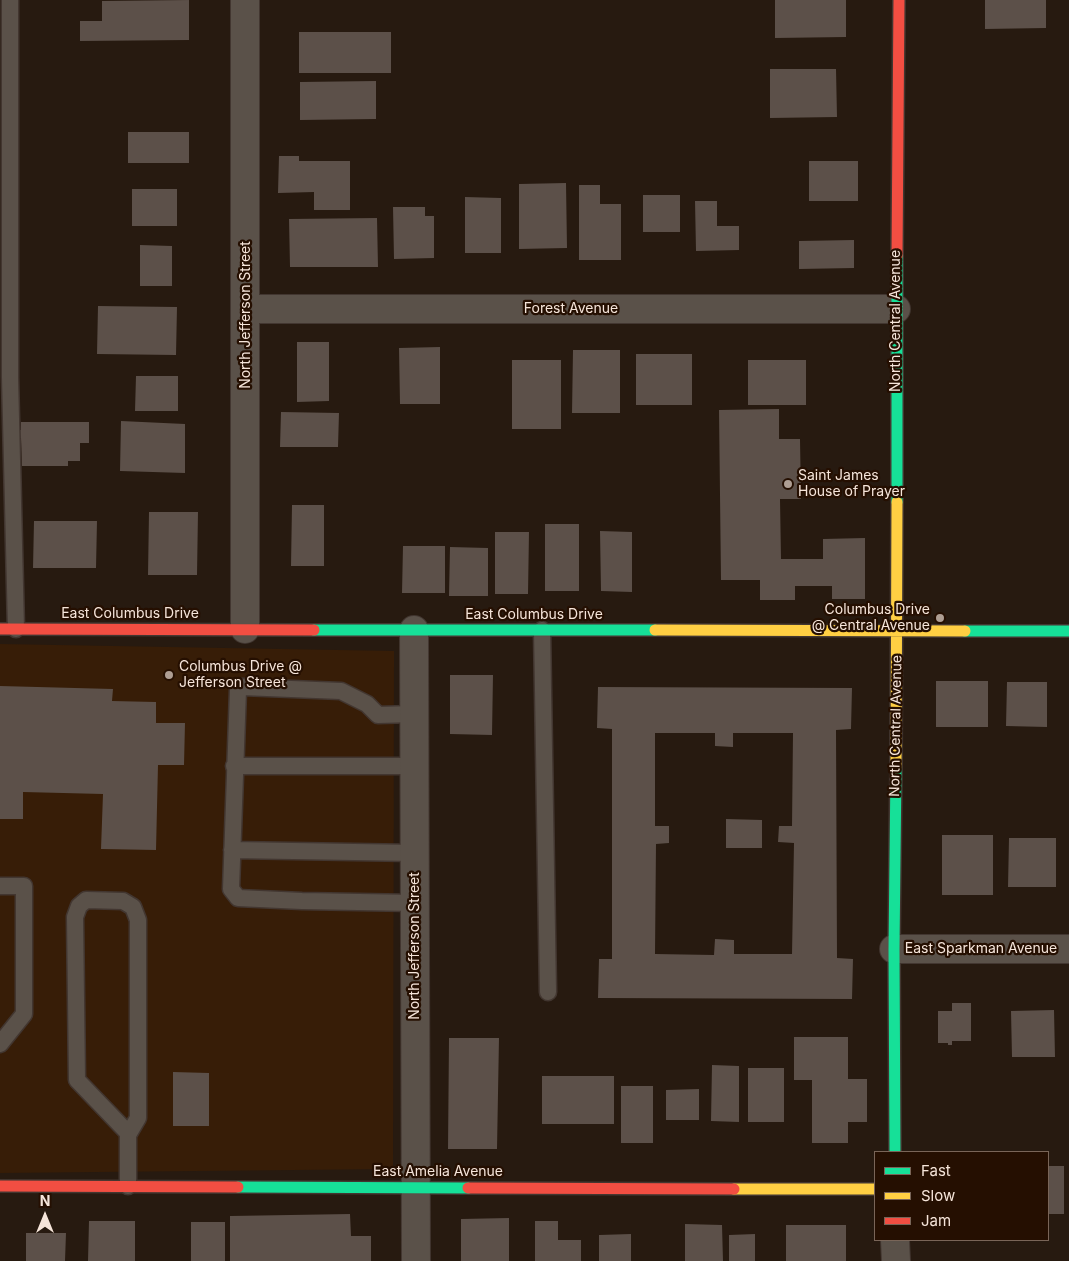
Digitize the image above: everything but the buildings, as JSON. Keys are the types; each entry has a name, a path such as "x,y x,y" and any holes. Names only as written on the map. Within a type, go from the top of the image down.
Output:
{"street":[{"name":"North Jefferson Street","path":"245,0 245,629"},
{"name":"North Central Avenue","path":"895,1151 896,308 899,0"},
{"name":"Forest Avenue","path":"246,309 896,308"},
{"name":"East Columbus Drive","path":"8,629 1069,631"},
{"name":"North Jefferson Street","path":"414,630 416,1261"},
{"name":"East Sparkman Avenue","path":"894,950 1069,949"},
{"name":"East Amelia Avenue","path":"0,1186 874,1189"},
{"path":"896,1241 896,1261"}],"lane":[{"path":"8,629 10,0"},
{"path":"542,630 548,992"},
{"path":"414,714 378,715 367,704 342,691 242,687 238,690 231,889 238,898 415,903"},
{"path":"234,766 414,766"},
{"path":"232,850 414,853"},
{"path":"0,886 24,886 24,1014 0,1044"},
{"path":"128,1134 77,1080 75,917 79,906 86,900 123,901 132,907 138,920 138,1118 128,1134 128,1186"}],"shaded area":[{"path":"0,644 394,651 393,1169 0,1173"}],"traffic: fast":[{"path":"897,256 897,502"},
{"path":"314,630 655,630"},
{"path":"965,631 1069,631"},
{"path":"895,1151 894,949 896,768"},
{"path":"238,1187 468,1188"}],"traffic: slow":[{"path":"896,768 897,502"},
{"path":"655,630 965,631"},
{"path":"734,1189 874,1189"}],"traffic: jam":[{"path":"897,256 899,0"},
{"path":"0,629 314,630"},
{"path":"0,1186 238,1187"},
{"path":"468,1188 734,1189"}],"place":[{"name":"Saint James House of Prayer","path":"788,484"},
{"name":"Columbus Drive @ Central Avenue","path":"940,618"},
{"name":"Columbus Drive @ Jefferson Street","path":"169,675"}]}
